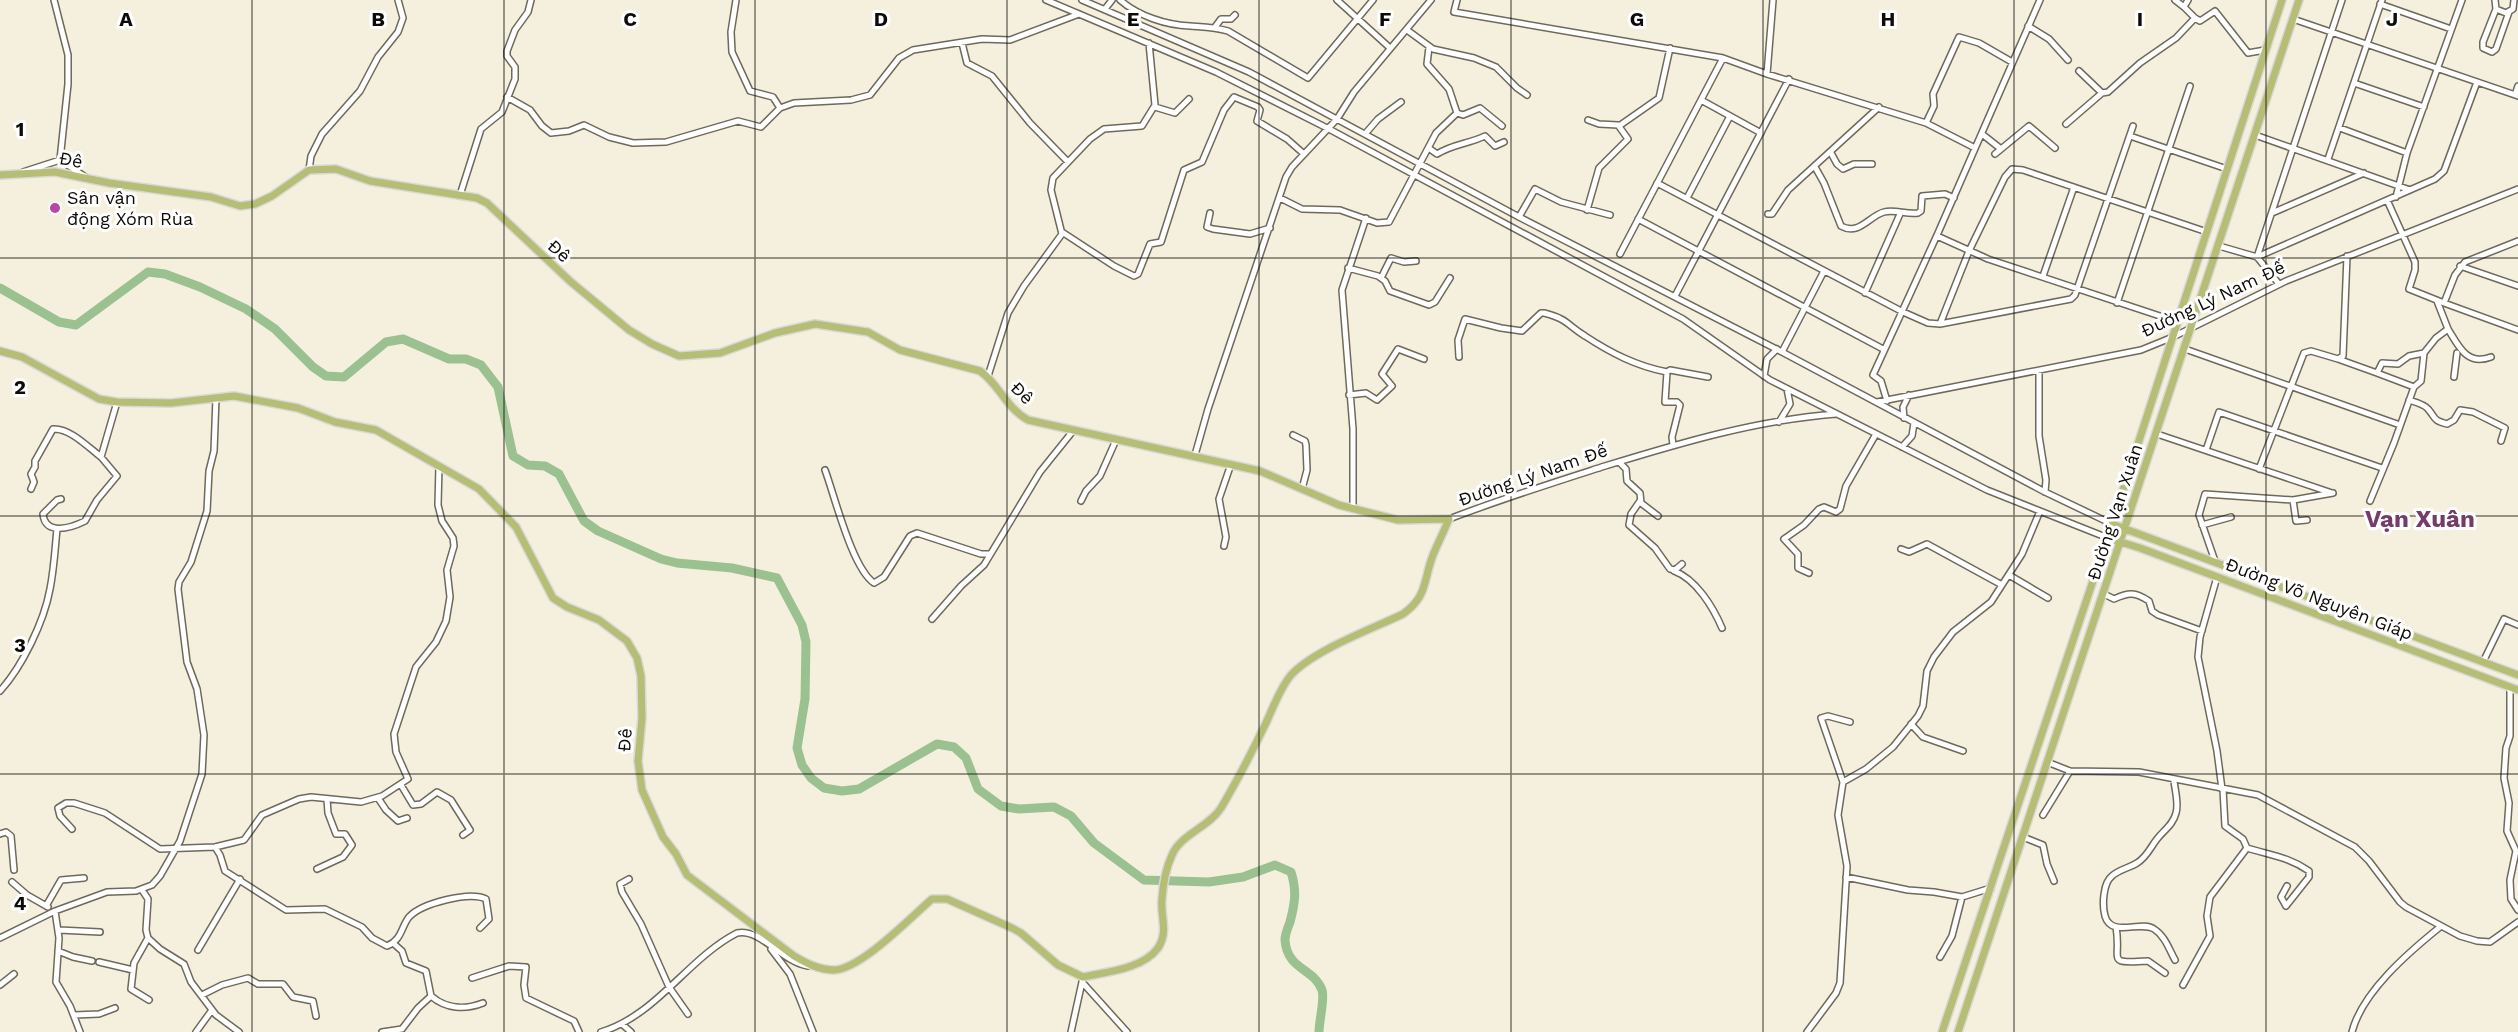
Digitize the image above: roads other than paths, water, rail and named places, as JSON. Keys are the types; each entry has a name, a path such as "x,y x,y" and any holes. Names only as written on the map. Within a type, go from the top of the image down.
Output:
{"main road":[{"name":"Đường Vạn Xuân","path":"1942,1032 2108,538 2282,0"},
{"name":"Đường Vạn Xuân","path":"1958,1032 2299,0"},
{"name":"Đê","path":"0,175 55,172 192,194 240,206 255,204 272,196 309,170 336,169 370,181 477,198 487,203 572,282 629,330 652,344 680,356 720,353 775,333 815,324 868,332 900,350 970,367 988,376 1007,403 1028,420 1260,471 1353,508 1404,520 1449,519"},
{"name":"Đê","path":"0,351 22,357 99,399 117,402 171,403 234,396 298,408 335,422 376,430 479,489 516,527 553,597 567,607 599,620 627,641 637,658 641,676 642,718 638,761 645,795 663,837 676,854 687,875 794,956 813,966"},
{"name":"Đường Lý Nam Đế","path":"1082,980 1136,964 1156,950 1165,929 1162,898 1167,868 1175,848 1212,818 1220,808 1253,750 1290,676 1314,657 1403,614 1416,604 1425,587 1432,557 1449,519"},
{"name":"Đường Võ Nguyên Giáp","path":"2112,524 2518,675"},
{"name":"Đường Võ Nguyên Giáp","path":"2108,538 2518,690"},
{"path":"2226,580 2231,567"},
{"path":"1990,888 2004,892"},
{"path":"813,966 835,970 854,964 932,900 943,898 1021,933 1058,965 1082,980"}],"street":[{"path":"54,0 68,55 68,84 60,160"},
{"path":"309,170 311,156 322,134 360,91 378,57 398,32 403,18 398,0"},
{"path":"460,195 481,129 502,112 516,73 507,51 511,39 528,12 531,0"},
{"path":"736,0 730,32 733,57 750,91 773,97 780,108"},
{"path":"1046,0 1216,72 1329,129 1683,319 1764,376 1787,389 1987,490 2108,538"},
{"path":"1082,0 1249,72 1519,217 1675,296 2045,492 2112,524"},
{"path":"1106,9 1112,0"},
{"path":"1120,0 1152,18 1178,25 1215,27 1239,37 1308,78 1373,0"},
{"path":"1337,0 1390,48"},
{"path":"1195,455 1208,409 1281,198 1286,177 1304,154 1329,129 1354,92 1431,0"},
{"path":"1457,0 1454,12 1723,58 1767,74 1926,123 1976,148"},
{"path":"1767,74 1773,0"},
{"path":"1887,401 1881,381 1873,375 1954,198 2040,0"},
{"path":"2175,0 2200,21 2215,11 2248,53 2265,50"},
{"path":"2184,6 2188,0"},
{"path":"2257,257 2342,0"},
{"path":"2396,196 2407,153 2462,0"},
{"path":"2495,0 2496,9 2483,42 2483,48 2492,52 2496,49 2509,12 2515,4"},
{"path":"2328,159 2381,2 2451,29"},
{"path":"2496,9 2500,12 2509,12"},
{"path":"507,97 530,110 548,132 569,131 584,124 609,136 633,143 666,142 738,121 761,127 780,108 800,101 843,101 865,97 874,91 905,53 982,39 1010,40 1080,13"},
{"path":"1215,27 1219,21 1231,19 1234,15"},
{"path":"2066,124 2102,93 2108,92 2140,63 2176,38 2195,18"},
{"path":"2293,19 2516,96 2518,86"},
{"path":"2028,26 2049,39 2068,60"},
{"path":"1407,30 1429,47 1474,58 1496,67 1527,95"},
{"path":"1926,123 1934,106 1933,94 1959,37 1979,43 2012,62"},
{"path":"962,43 967,63 992,76 1030,123 1068,162"},
{"path":"1149,43 1155,107 1143,126 1104,129 1090,139 1053,178 1056,211 1062,232 1114,266 1134,276 1138,274 1150,244 1161,242 1184,170 1203,162 1224,110 1234,97 1258,107 1260,110 1257,121 1287,139 1304,154"},
{"path":"1429,47 1427,64 1449,89 1457,113"},
{"path":"1619,126 1659,98 1670,48"},
{"path":"1620,254 1723,58"},
{"path":"2079,71 2102,93"},
{"path":"1675,296 1789,79"},
{"path":"2257,257 2435,179 2444,171 2477,82"},
{"path":"2355,83 2424,107"},
{"path":"2117,303 2190,86"},
{"path":"1155,107 1174,113 1189,99"},
{"path":"1701,100 1761,133"},
{"path":"1365,134 1378,119 1401,102"},
{"path":"1768,214 1773,214 1788,190 1879,107"},
{"path":"1457,113 1463,115 1480,108 1502,126"},
{"path":"1281,198 1302,209 1340,210 1377,223 1389,222 1430,149 1436,133 1457,113"},
{"path":"1687,198 1730,116"},
{"path":"1587,210 1599,168 1628,139 1619,126 1588,120"},
{"path":"1995,154 2031,126 2055,148"},
{"path":"1657,183 1903,312 1928,323 1940,324 2071,299 2077,290 2133,126"},
{"path":"2340,129 2407,153"},
{"path":"1982,134 2001,149"},
{"path":"2255,135 2410,190"},
{"path":"1430,149 1437,154 1451,146 1468,144 1485,136 1495,146 1504,142"},
{"path":"2130,136 2227,169"},
{"path":"1831,153 1839,167 1843,169 1854,164 1872,164"},
{"path":"23,172 60,160"},
{"path":"60,160 88,179"},
{"path":"1815,167 1841,226 1846,229 1856,228 1882,212 1900,214 1920,212 1922,196 1945,194 1954,198"},
{"path":"1940,324 1970,251 2005,177 2012,169 2023,170 2074,186 2207,232"},
{"path":"2272,213 2364,172"},
{"path":"2043,276 2074,186"},
{"path":"1519,217 1535,189 1587,210 1610,216"},
{"name":"Đường Lý Nam Đế","path":"1875,403 2141,350 2173,337 2279,284 2518,189"},
{"path":"2387,200 2416,266 2409,289 2518,330"},
{"path":"1210,213 1207,227 1213,229 1250,234 1270,228"},
{"path":"1865,292 1900,214"},
{"path":"1353,508 1354,455 1342,295 1348,268 1366,218"},
{"path":"1638,219 1883,349"},
{"path":"988,376 1008,313 1062,232"},
{"path":"1937,236 1970,251 2077,290 2178,322"},
{"path":"2444,303 2460,266 2469,259 2518,241"},
{"path":"2219,246 2257,257 2279,284"},
{"path":"2338,359 2343,356 2345,337 2347,256"},
{"path":"1381,278 1391,258 1404,262 1416,261"},
{"path":"1608,278 1615,266"},
{"path":"2460,266 2518,286"},
{"path":"1348,268 1381,278 1390,291 1431,305 1450,278"},
{"path":"1764,376 1767,359 1780,351 1824,271"},
{"path":"2437,301 2458,350 2470,359 2479,360 2491,357"},
{"path":"1459,357 1458,340 1465,319 1522,331 1540,313 1544,313 1566,320 1581,334 1628,362 1667,372 1670,370 1708,377"},
{"path":"2370,501 2414,387 2421,381 2424,353 2436,338 2448,329"},
{"path":"1349,395 1363,392 1377,400 1390,390 1392,386 1382,374 1398,349 1424,359"},
{"path":"2185,349 2400,425"},
{"path":"2454,378 2458,350"},
{"path":"2259,469 2272,431 2306,351 2338,359 2414,387"},
{"path":"2377,373 2381,364 2398,364 2409,356 2424,353"},
{"path":"2040,371 2039,435 2046,480 2045,492"},
{"path":"1667,372 1665,402 1677,402 1680,405 1672,436 1673,445"},
{"path":"1779,422 1790,404 1787,389"},
{"path":"1904,418 1903,407 1910,395"},
{"path":"0,938 54,912 106,892 142,890 156,882 177,847 202,774 204,735 197,689 187,662 178,582 189,567 207,511 209,471 214,451 216,398"},
{"path":"2409,400 2424,406 2433,418 2447,424 2454,420 2460,410 2487,418 2505,429 2501,441"},
{"path":"101,457 117,402"},
{"path":"2206,450 2219,412 2382,468"},
{"name":"Đường Lý Nam Đế","path":"1449,519 1513,495 1673,445 1800,417 1838,414"},
{"path":"1902,447 1912,436 1914,423"},
{"path":"31,489 34,482 31,473 35,467 35,461 53,429 62,430 101,457 116,473 116,481 97,500 85,521 57,529 48,526 43,514 61,499"},
{"path":"932,619 961,586 980,569 1040,472 1072,431"},
{"path":"1809,573 1798,568 1798,554 1784,539 1804,525 1819,509 1824,507 1836,512 1840,509 1846,486 1876,434"},
{"path":"2157,434 2333,493 2293,500 2205,494 2199,515 2215,561"},
{"path":"1293,435 1305,441 1306,445 1307,470 1302,489"},
{"path":"1081,501 1086,491 1100,476 1116,440"},
{"path":"1619,462 1626,469 1627,481 1640,493 1640,501 1630,514 1629,525 1654,548 1672,570 1685,575 1712,608 1722,628"},
{"path":"1224,546 1226,537 1219,499 1231,464"},
{"path":"72,829 58,812 58,808 66,803 74,803 105,813 160,849 214,847 244,840 257,821 267,812 305,797 361,802 378,798 408,779 396,752 394,734 416,667 436,642 446,621 450,597 447,570 454,546 453,538 442,521 438,506 439,466"},
{"path":"825,470 861,568 874,583 884,577 910,536 917,533 981,554 990,554"},
{"path":"2293,500 2296,521 2307,520"},
{"path":"1640,501 1658,516"},
{"path":"1843,782 1866,769 1893,747 1911,724 1923,706 1927,671 1934,657 1953,632 1987,607 2022,554 2040,511"},
{"path":"2202,525 2231,517"},
{"path":"0,691 12,679 25,655 48,598 57,529"},
{"path":"1901,549 1909,552 1927,544 2002,585"},
{"path":"1672,570 1682,564"},
{"path":"2009,575 2048,598"},
{"path":"2217,577 2202,631 2198,657 2217,751 2225,826 2242,839 2247,848 2276,857 2287,857 2309,871 2309,877 2286,906 2281,897 2287,886"},
{"path":"2104,594 2114,599 2128,593 2135,593 2150,601 2152,611 2158,615 2202,631"},
{"path":"2483,662 2504,619 2518,624"},
{"path":"2510,687 2510,736 2506,748 2504,778 2509,803 2507,831 2516,850 2510,880 2511,899 2518,910"},
{"path":"1807,1032 1836,993 1840,983 1846,877 1846,862 1838,815 1843,782 1834,750 1821,718 1828,716 1850,722"},
{"path":"1911,724 1923,737 1963,752"},
{"path":"2047,762 2070,771 2083,770 2115,774 2134,772 2222,789 2243,790 2258,795 2355,847 2374,866 2400,902 2440,927 2467,939 2490,942 2518,922"},
{"path":"2043,815 2070,771"},
{"path":"2174,781 2177,812 2170,825 2158,838 2148,855 2112,875 2107,882 2104,898 2105,918 2116,927 2146,926 2153,929 2163,939 2175,960"},
{"path":"401,784 413,805 421,804 437,792 449,798 470,830 463,835"},
{"path":"378,798 398,821 407,818"},
{"path":"317,869 343,857 352,845 345,834 336,834 328,813 327,799"},
{"path":"0,834 6,832 11,836 15,870"},
{"path":"2023,837 2043,845 2054,881"},
{"path":"214,847 220,855 225,871 286,910 325,909 362,927 372,938 387,946 393,943 404,930 408,918 427,906 443,900 475,896 486,900 489,919 480,928"},
{"path":"2183,985 2210,936 2207,916 2210,897 2247,848"},
{"path":"1846,877 1908,890 1962,897 1990,888"},
{"path":"46,906 61,880 84,878"},
{"path":"198,950 240,879"},
{"path":"629,879 622,882 620,887 641,924 669,987 688,1014"},
{"path":"12,882 27,896 54,912 59,930 56,982 74,1015 80,1032"},
{"path":"142,890 148,899 146,930 148,938 133,969 132,992 149,1000"},
{"path":"1940,957 1952,936 1962,897"},
{"path":"2116,927 2116,952 2120,961 2124,964 2148,961 2165,973"},
{"path":"2352,1032 2363,1006 2370,997 2405,957 2440,927"},
{"path":"59,930 100,932"},
{"path":"601,1032 633,1018 714,949 737,933 747,932 800,965 813,966"},
{"path":"148,938 184,964 191,982 212,1010 239,1032"},
{"path":"393,943 402,951 406,963 426,971 431,996 440,1002 463,1009 483,1003"},
{"path":"768,945 790,974 813,1032"},
{"path":"58,951 92,961"},
{"path":"99,962 133,969"},
{"path":"790,974 800,965"},
{"path":"472,978 509,966 526,967 524,985 526,998 574,1021 579,1032"},
{"path":"0,985 14,974"},
{"path":"202,995 222,985 248,978 258,984 283,984 293,997 313,1001 316,1016"},
{"path":"1071,1032 1082,980"},
{"path":"1082,980 1127,1032"},
{"path":"382,1032 402,1029 420,1005 431,996"},
{"path":"74,1015 99,1014 115,1008"},
{"path":"196,1032 212,1010"},
{"path":"622,1024 632,1032"}],"waterway":[{"path":"0,288 59,322 76,325 148,272 165,274 200,287 246,309 275,329 313,367 326,376 344,377 386,342 403,339 449,359 466,359 481,365 498,387 513,456 528,465 545,466 559,474 584,521 598,531 661,559 677,563 732,568 777,578 802,625 806,642 805,699 797,748 802,765 811,778 824,788 842,791 859,789 937,744 954,747 966,758 978,789 1001,806 1019,809 1054,807 1071,816 1094,843 1144,880 1209,882 1243,877 1275,865 1291,872 1295,897 1285,940 1290,957 1313,977 1322,990 1319,1032"}],"place":[{"name":"Sân vận động Xóm Rùa","path":"55,208"}],"district":[{"name":"Vạn Xuân","path":"2420,519"}]}
